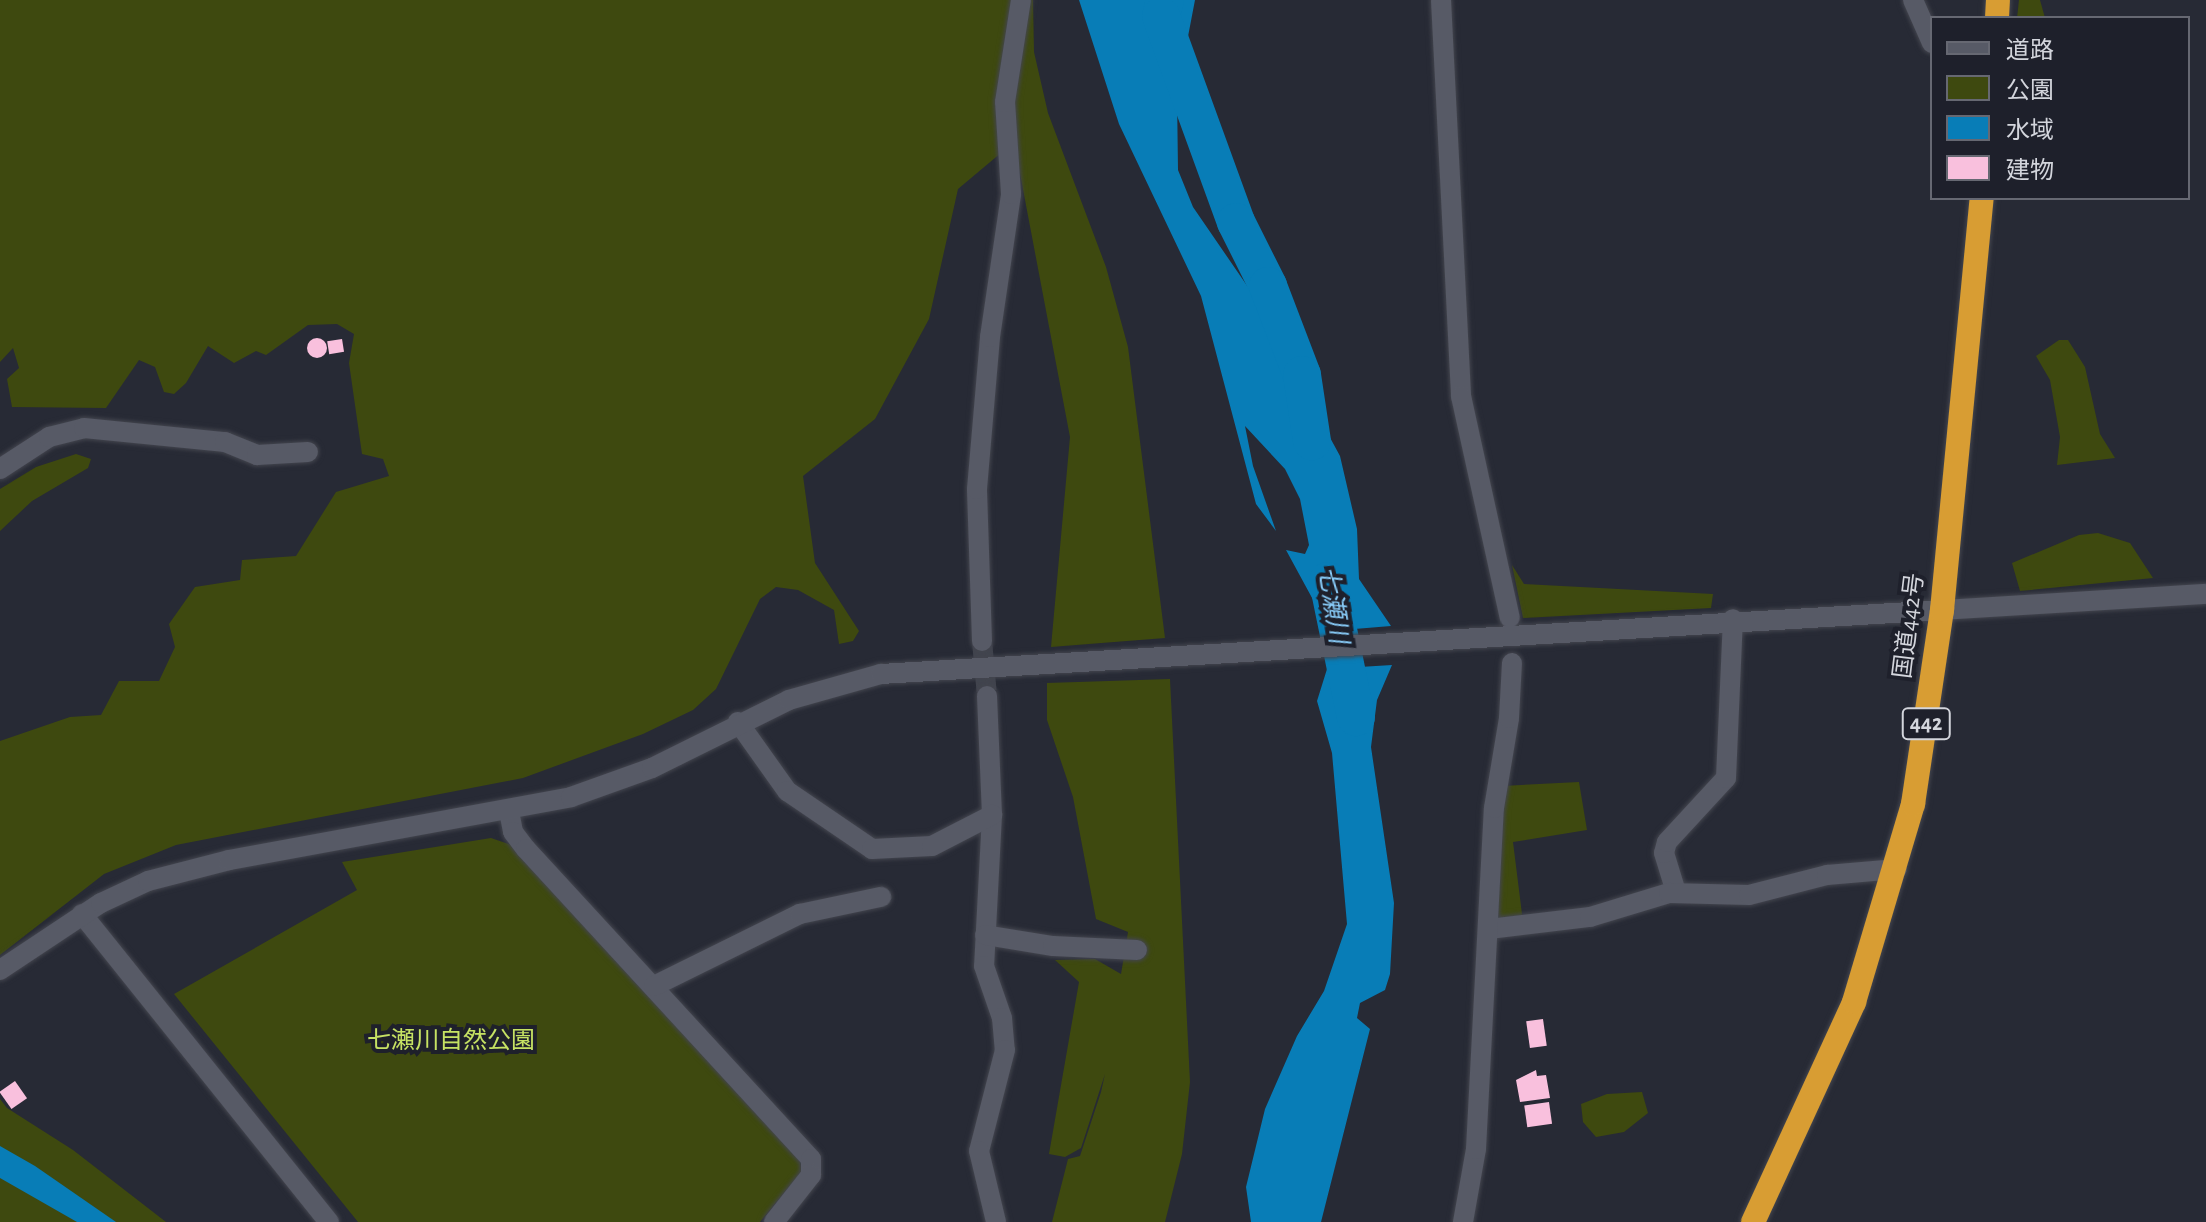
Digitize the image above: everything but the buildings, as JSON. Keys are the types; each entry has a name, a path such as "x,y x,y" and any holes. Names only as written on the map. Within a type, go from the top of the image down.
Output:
{"highway":[{"name":"国道442号","path":"1753,1222 1832,1056 1897,869 1915,792 1942,610 1982,200"}],"street":[{"path":"982,641 977,489 990,337 1011,194 1005,102 1021,0"},
{"path":"1441,0 1461,396 1510,618"},
{"path":"1913,0 1930,38"},
{"path":"0,469 49,437 84,428 225,442 257,455 308,452"},
{"path":"0,970 82,914 148,881 195,867 509,811 629,778 738,722 813,691 881,674 1136,656 1456,640 1733,619 2206,594"},
{"path":"1676,892 1664,853 1667,842 1726,778 1733,619"},
{"path":"1463,1222 1476,1149 1494,808 1510,709 1512,663"},
{"path":"987,696 992,815 985,971 1004,1039 1002,1068 979,1142 996,1222"},
{"path":"738,722 787,791 872,849 932,846 992,815"},
{"path":"509,811 513,832 526,849 811,1159 811,1175 774,1222"},
{"path":"1489,929 1590,917 1676,892 1749,895 1827,875 1897,869"},
{"path":"654,986 800,914 881,897"},
{"path":"82,914 329,1222"},
{"path":"985,935 1053,946 1137,950"}],"green space":[{"path":"0,0 1033,0 1034,52 1048,113 1106,267 1128,347 1165,638 1051,647 1070,437 1014,142 958,189 929,319 875,419 803,476 815,563 859,631 853,641 839,644 834,610 798,590 776,587 760,599 716,689 693,710 643,734 523,778 176,845 104,874 0,955 0,741 70,717 101,715 119,681 159,681 175,647 169,624 195,587 240,580 242,560 296,556 336,492 389,476 383,459 362,454 349,363 354,334 337,324 308,325 266,355 256,351 234,363 208,346 186,383 174,394 164,392 155,367 139,360 106,408 12,407 7,379 19,368 13,348 0,362"},
{"path":"2019,0 2040,0 2044,16 2017,16"},
{"path":"2059,340 2068,340 2085,367 2100,434 2115,458 2057,465 2060,437 2050,380 2036,356"},
{"path":"76,454 91,459 88,468 32,501 0,531 0,489 36,467"},
{"path":"2098,533 2130,543 2153,578 2020,591 2012,563 2079,535"},
{"path":"1512,565 1524,584 1713,594 1711,608 1523,618"},
{"path":"1170,679 1190,1082 1182,1154 1165,1222 1052,1222 1068,1159 1080,1156 1105,1074 1081,1148 1065,1157 1049,1154 1079,982 1055,960 1095,959 1121,974 1128,932 1096,919 1073,797 1047,720 1047,683"},
{"path":"1579,782 1587,830 1513,842 1523,922 1498,919 1502,786"},
{"name":"七瀬川自然公園","path":"491,838 514,846 800,1160 801,1172 760,1222 358,1222 174,994 357,890 342,862"},
{"path":"1642,1092 1648,1113 1624,1132 1596,1137 1583,1122 1581,1104 1607,1094"},
{"path":"0,1099 7,1108 73,1150 166,1222 0,1222"}],"water":[{"path":"1079,0 1195,0 1177,94 1178,170 1193,207 1250,290 1340,456 1357,529 1359,579 1391,626 1330,631 1286,550 1305,554 1309,545 1300,499 1285,469 1245,426 1253,466 1276,531 1256,504 1201,296 1119,124"},
{"path":"1392,665 1377,700 1371,747 1394,903 1390,974 1385,990 1360,1003 1357,1018 1370,1029 1321,1222 1251,1222 1246,1187 1265,1109 1297,1036 1324,991 1347,924 1332,753 1317,701 1327,669"},
{"path":"0,1146 35,1166 116,1222 77,1222 0,1178"}],"waterway":[{"name":"七瀬川","path":"1165,0 1161,16 1236,222 1268,286 1302,375 1312,441"},
{"name":"七瀬川","path":"1328,581 1356,717"}],"tunnel":[{"path":"982,641 987,696"}]}
